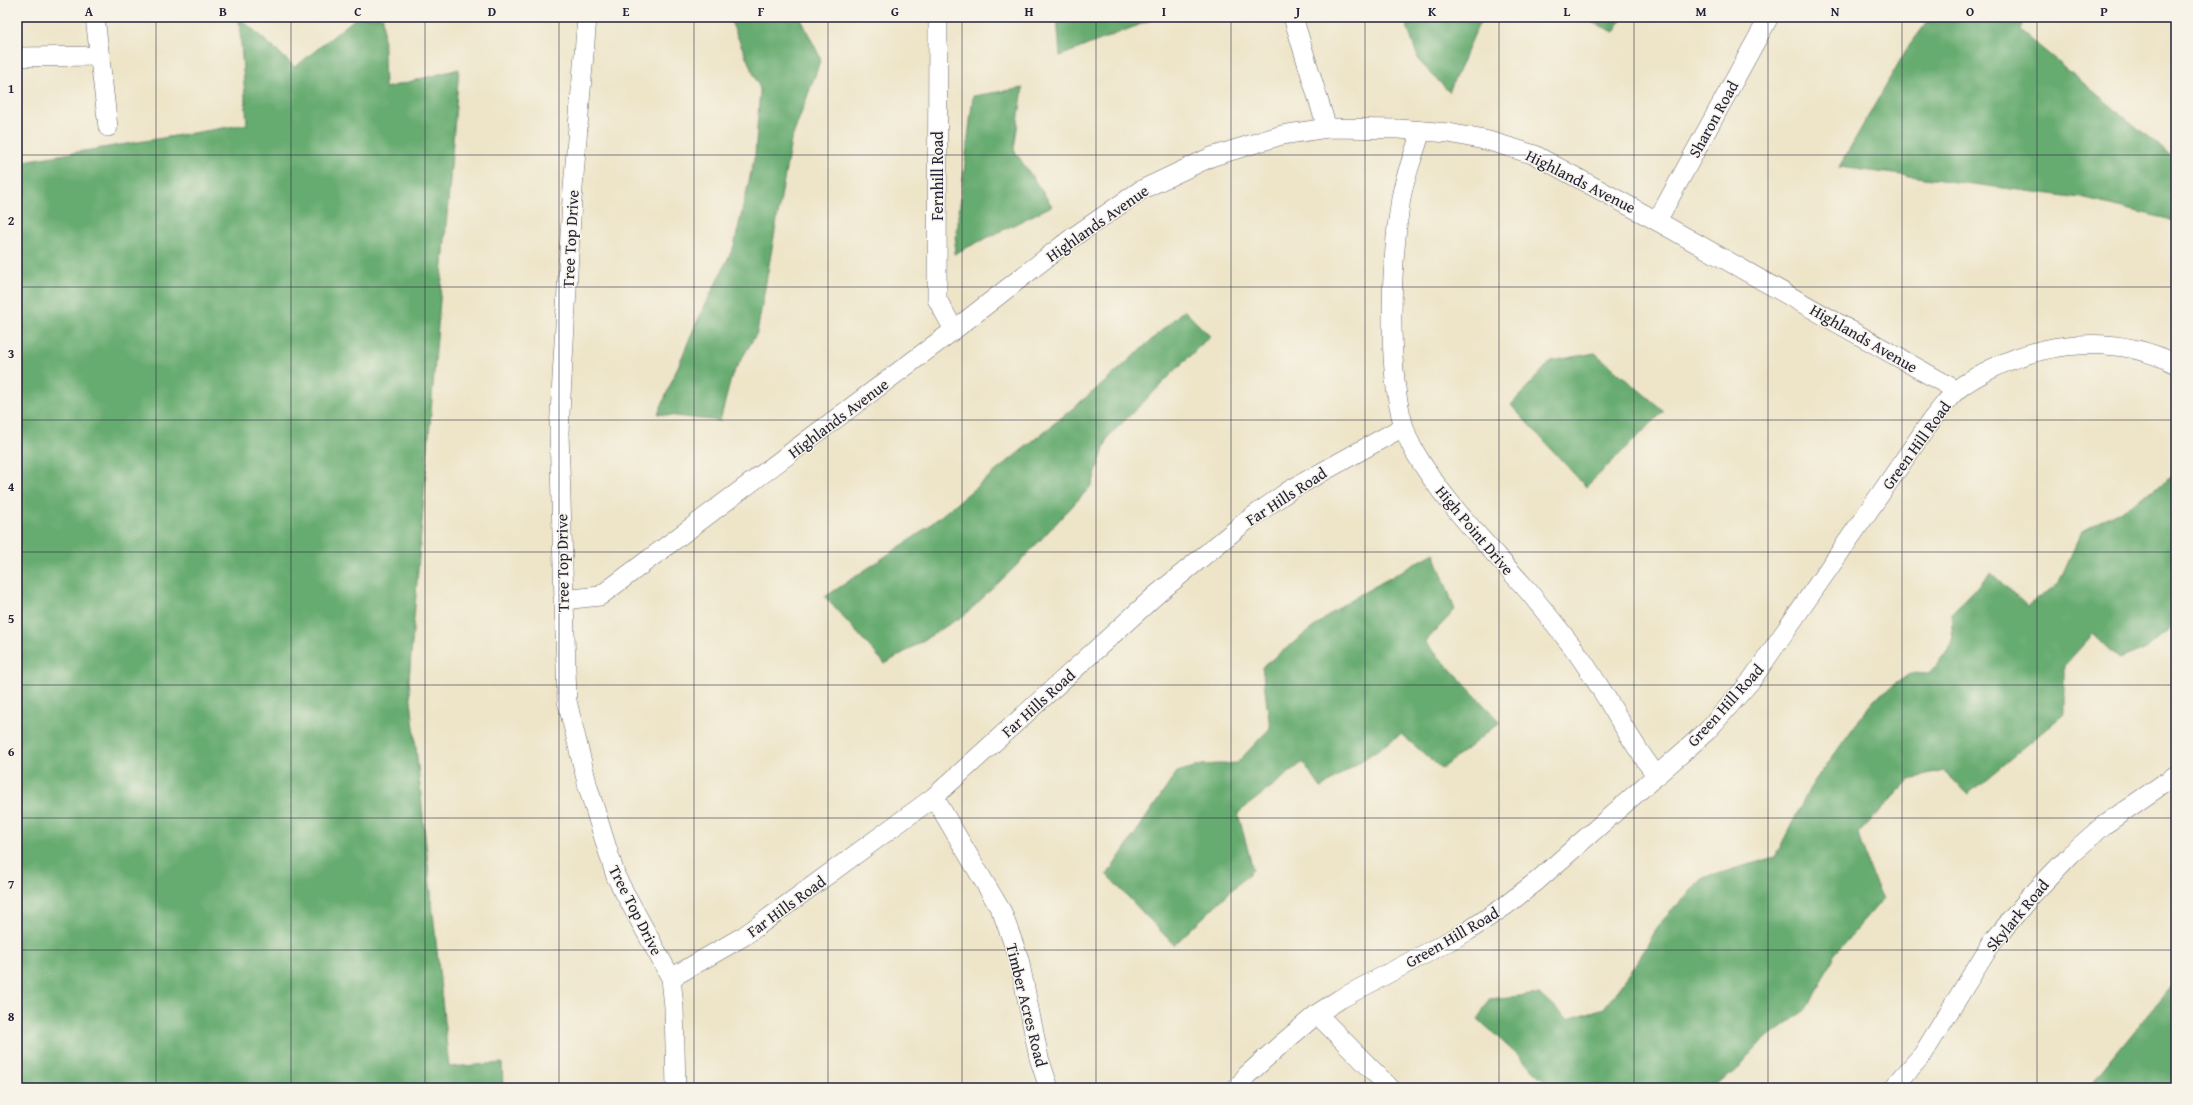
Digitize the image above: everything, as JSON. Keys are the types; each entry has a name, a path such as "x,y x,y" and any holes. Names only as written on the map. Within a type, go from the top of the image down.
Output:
{"street":[{"path":"95,17 108,127"},
{"name":"Tree Top Drive","path":"587,17 572,200 559,432 567,701 588,787 616,877 671,978 674,1007 676,1088"},
{"name":"Fernhill Road","path":"938,17 937,299 954,330"},
{"path":"1293,17 1327,128"},
{"name":"Sharon Road","path":"1657,220 1769,17"},
{"path":"17,57 100,56"},
{"name":"Highlands Avenue","path":"563,600 600,596 954,330 1072,238 1141,190 1211,157 1282,135 1327,128 1421,131 1489,141 1535,155 1657,220 1956,390"},
{"name":"High Point Drive","path":"1421,131 1402,196 1393,279 1393,361 1404,427 1414,449 1455,511 1529,592 1570,643 1607,698 1637,751 1657,776"},
{"name":"Green Hill Road","path":"1237,1088 1247,1075 1317,1014 1340,999 1468,931 1505,906 1537,881 1707,730 1750,682 1933,418 1956,390 1973,378 2011,360 2054,348 2097,344 2120,346 2143,350 2176,364"},
{"name":"Far Hills Road","path":"671,978 744,936 934,797 1156,595 1245,522 1290,490 1404,427"},
{"name":"Skylark Road","path":"1893,1088 1923,1054 1991,944 2030,897 2071,854 2104,825 2176,774"},
{"name":"Timber Acres Road","path":"934,797 1002,912 1020,959 1039,1058 1049,1088"},
{"path":"1317,1014 1390,1088"}],"green space":[{"path":"239,17 295,67 357,17 383,17 385,88 459,69 409,680 449,1067 502,1063 503,1088 17,1088 17,162 247,124"},
{"path":"729,17 800,17 821,59 791,141 757,333 732,375 720,421 658,414 695,326 734,246 755,155 760,89"},
{"path":"1057,17 1159,17 1060,56"},
{"path":"1404,17 1482,17 1449,92 1419,61"},
{"path":"1581,17 1623,17 1614,32"},
{"path":"1931,17 2025,17 2021,31 2176,160 2176,221 2081,198 1839,167 1906,50"},
{"path":"1023,88 1014,150 1052,206 954,254 973,96"},
{"path":"1184,310 1210,336 1108,437 1092,485 1017,565 966,614 885,664 825,597 920,533 1105,382"},
{"path":"1595,353 1664,411 1586,487 1511,405 1551,361"},
{"path":"2176,474 2176,623 2146,649 2120,660 2093,634 2064,666 2064,714 1968,794 1944,771 1910,779 1859,833 1869,869 1883,899 1834,955 1808,1008 1757,1046 1735,1072 1710,1088 1553,1088 1478,1019 1489,999 1540,994 1568,1019 1604,1008 1635,966 1660,923 1703,878 1775,857 1810,788 1874,699 1911,673 1930,674 1953,642 1951,614 1991,573 2027,606 2058,584 2082,531 2130,505"},
{"path":"1434,553 1455,610 1425,642 1500,722 1442,769 1401,734 1321,788 1303,762 1238,813 1253,870 1174,945 1107,875 1177,772 1202,765 1237,763 1270,728 1262,667 1345,603"},
{"path":"2176,980 2176,1088 2088,1088"}]}
